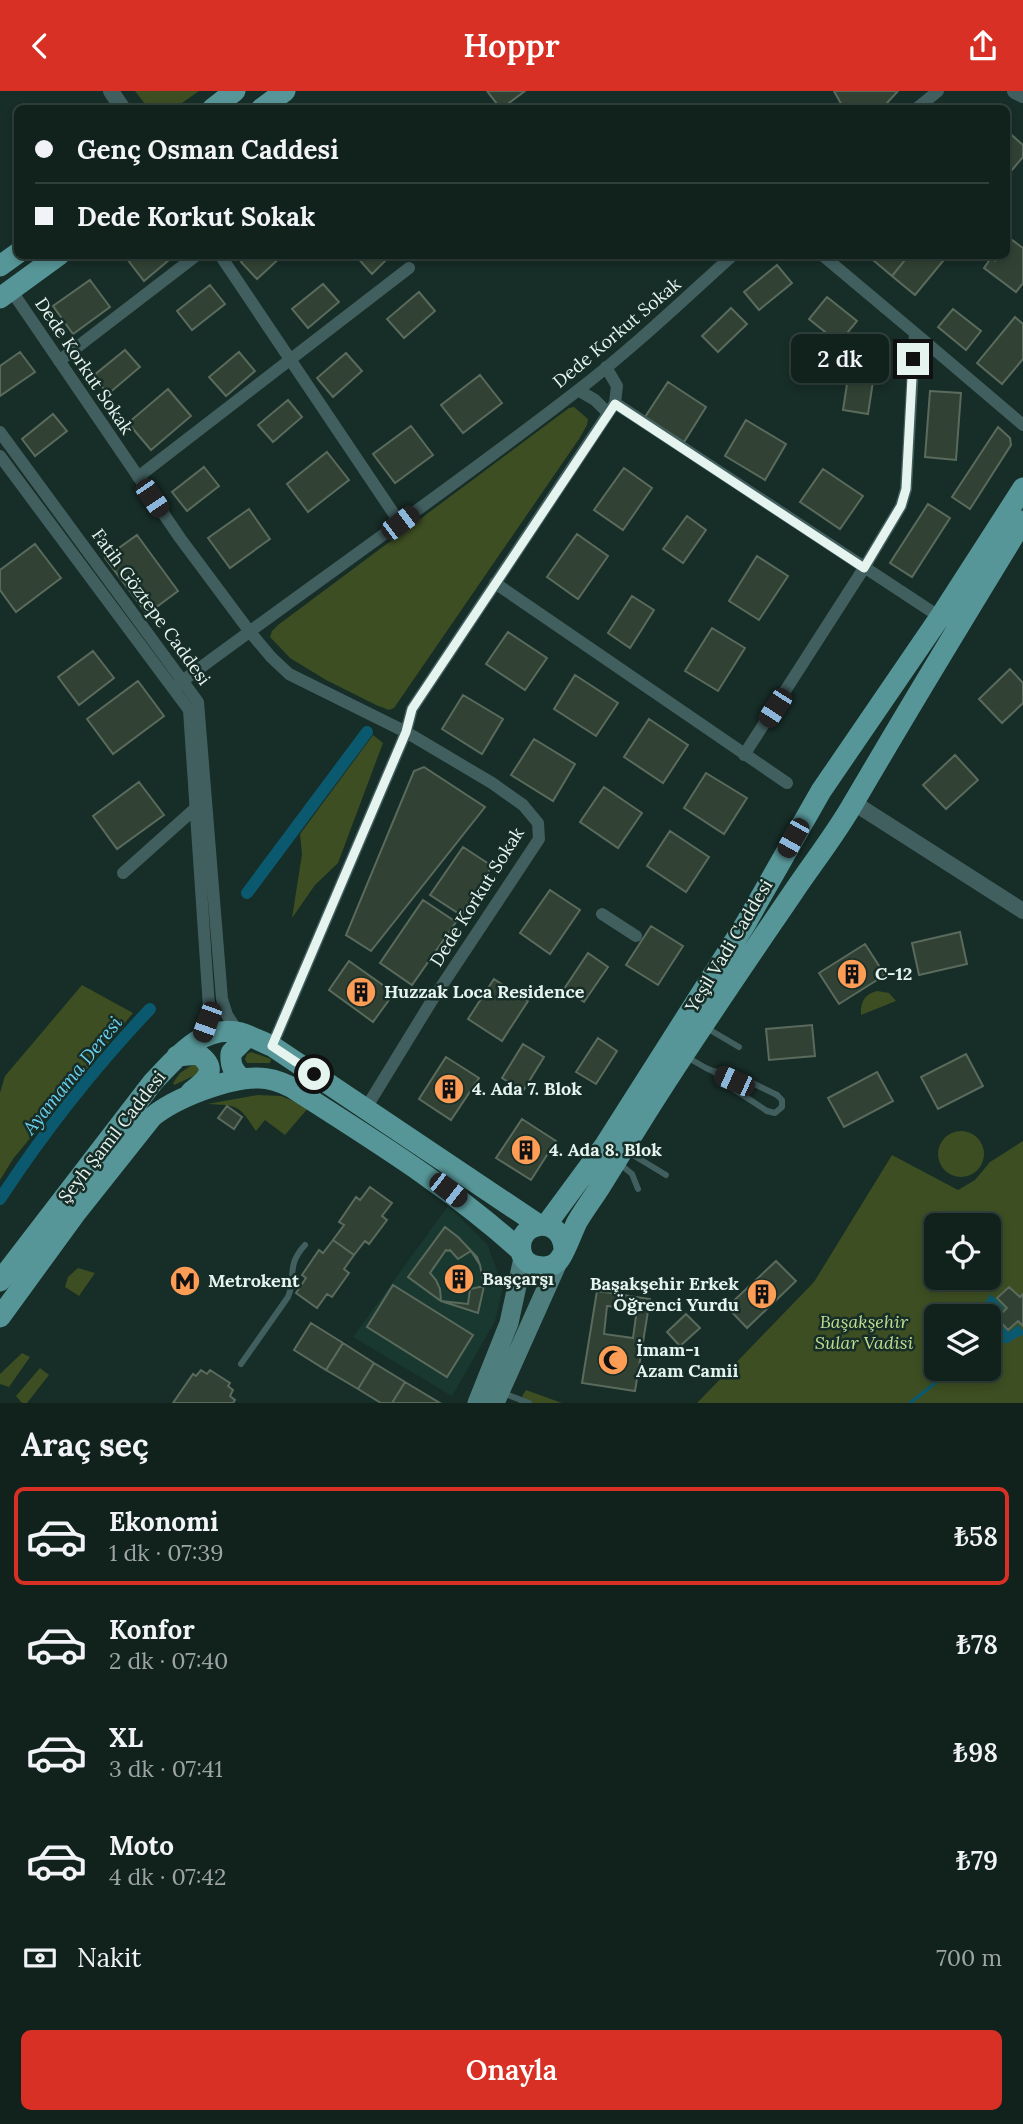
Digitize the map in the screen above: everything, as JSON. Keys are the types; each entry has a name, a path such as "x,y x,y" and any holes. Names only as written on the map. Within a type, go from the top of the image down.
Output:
{"main road":[{"path":"217,105 235,91"},
{"path":"266,105 285,91"},
{"path":"6,294 54,259"},
{"name":"Yeşil Vadi Caddesi","path":"542,1225 618,1124 746,923 824,786 940,617 1023,488"},
{"name":"Yeşil Vadi Caddesi","path":"498,1397 578,1221 683,1055 854,802 1023,521"},
{"path":"838,776 848,778 855,785 854,802 842,812 831,810 823,803 824,786 838,776"},
{"name":"Şeyh Şamil Caddesi","path":"0,1281 153,1082 177,1056 201,1037 222,1031 243,1034"},
{"path":"243,1079 234,1073 230,1053 243,1034 272,1046 542,1225 552,1227 561,1236 562,1254 553,1265 540,1268 534,1266 522,1254"},
{"path":"177,1056 198,1054 206,1059 209,1068 209,1075 204,1082 187,1095"},
{"name":"Şeyh Şamil Caddesi","path":"0,1317 75,1213 152,1117 187,1095 243,1079 260,1078 291,1087 448,1190 490,1223 522,1254"},
{"path":"477,1403 509,1323 523,1237 533,1227 542,1225"}],"street":[{"path":"921,105 938,91"},
{"path":"1015,91 1023,95"},
{"path":"59,361 192,259"},
{"path":"223,259 400,523"},
{"name":"Dede Korkut Sokak","path":"250,632 578,390 728,259"},
{"path":"827,259 1023,425"},
{"path":"138,477 409,268"},
{"name":"Dede Korkut Sokak","path":"6,294 59,361 180,538 271,657 289,674 406,732 492,783 523,805 538,823 539,839 431,1002 366,1108"},
{"path":"744,754 901,506 906,489 915,333"},
{"path":"272,1046 406,732 412,709 612,408 617,386 606,367"},
{"path":"578,390 612,408 940,617"},
{"name":"Fatih Göztepe Caddesi","path":"0,432 178,684"},
{"name":"Fatih Göztepe Caddesi","path":"0,456 178,684 198,702 209,1007 201,1037"},
{"path":"495,583 787,783"},
{"path":"178,684 250,632"},
{"path":"854,802 1023,911"},
{"path":"123,873 201,806"},
{"name":"Fatih Göztepe Caddesi","path":"201,806 222,999 227,1015 243,1034"},
{"path":"602,914 636,936"}],"lane":[{"path":"703,1026 739,1047"},
{"path":"683,1055 734,1081"},
{"path":"713,1071 738,1076 777,1095 782,1100 782,1107 775,1113 767,1111 735,1090 713,1071"},
{"path":"620,1155 666,1175"},
{"path":"620,1155 638,1189"},
{"path":"241,1364 289,1297 290,1275 295,1258 305,1245"},
{"path":"498,1397 529,1403"}],"shaded area":[{"path":"448,1206 487,1244 503,1287 495,1321 452,1396 353,1337"}],"green space":[{"path":"135,91 199,91 179,105 146,105"},
{"path":"574,407 588,419 579,439 394,708 389,710 376,705 326,680 290,658 270,637 278,625 569,408"},
{"path":"373,735 383,743 338,863 315,885 292,918 302,854 300,834"},
{"path":"82,985 133,1013 13,1159 0,1180 0,1093 5,1076"},
{"path":"877,991 889,993 896,1001 861,1015 864,999"},
{"path":"251,1052 271,1059 270,1063 247,1063 245,1059"},
{"path":"192,1065 197,1065 199,1071 196,1075 174,1085 180,1073"},
{"path":"258,1095 281,1096 309,1107 285,1135 265,1120 256,1131 246,1116 232,1106 207,1104"},
{"path":"961,1131 977,1138 984,1154 977,1170 961,1177 945,1170 938,1154 945,1138"},
{"name":"Başakşehir Sular Vadisi","path":"1023,1141 1023,1403 697,1403 814,1282 892,1155 958,1190 975,1180 990,1162"},
{"path":"78,1268 95,1273 79,1296 65,1287 68,1277"},
{"path":"22,1353 30,1357 9,1387 0,1384 0,1374"},
{"path":"40,1368 49,1375 27,1403 22,1403 16,1396"},
{"path":"526,1390 562,1403 518,1403"}],"water":[{"path":"991,1294 1000,1304 984,1304"},
{"path":"1001,1324 1009,1332 1018,1325 1023,1330 1023,1335 1007,1343 1001,1343"}],"building":[{"path":"487,91 525,91 506,105 498,105"},
{"path":"834,91 898,91 884,105 842,105"},
{"path":"1010,134 1023,145 1023,157 1010,172"},
{"path":"1010,238 1023,248 1023,283 1016,292 984,268 990,259 1010,259"},
{"path":"127,259 170,259 144,281"},
{"path":"244,259 279,259 257,279 241,262"},
{"path":"359,259 387,259 372,274"},
{"path":"872,259 906,259 892,276"},
{"path":"906,259 945,259 915,295 892,276"},
{"path":"777,265 792,283 759,310 744,292"},
{"path":"90,280 110,307 73,334 53,306"},
{"path":"323,284 339,302 308,328 292,309"},
{"path":"210,285 225,304 192,330 177,311"},
{"path":"419,292 435,311 404,338 387,319"},
{"path":"827,297 857,321 839,343 809,319"},
{"path":"731,308 747,324 718,352 702,336"},
{"path":"953,309 981,331 966,350 938,327"},
{"path":"1015,317 1023,324 1023,359 1002,384 977,363"},
{"path":"125,350 140,367 108,394 93,376"},
{"path":"20,352 35,372 0,396 0,366"},
{"path":"239,352 255,371 226,396 209,377"},
{"path":"346,353 362,371 333,397 317,378"},
{"path":"849,371 874,375 868,414 843,410"},
{"path":"480,375 502,403 463,433 441,405"},
{"path":"668,382 706,407 684,442 645,417"},
{"path":"168,389 191,416 151,450 128,423"},
{"path":"930,391 961,393 956,460 925,457"},
{"path":"288,400 302,417 273,442 258,425"},
{"path":"53,414 67,431 35,456 22,439"},
{"path":"746,420 786,444 765,480 725,456"},
{"path":"411,426 433,455 395,483 373,454"},
{"path":"998,427 1010,438 1011,445 970,509 952,497"},
{"path":"327,452 349,480 308,512 287,484"},
{"path":"204,467 219,486 187,511 172,492"},
{"path":"624,468 652,488 623,530 594,510"},
{"path":"823,469 863,496 840,529 800,502"},
{"path":"928,504 950,518 912,577 890,563"},
{"path":"249,509 270,539 230,568 208,538"},
{"path":"687,516 706,530 683,563 663,549"},
{"path":"577,534 608,556 578,599 547,577"},
{"path":"137,535 178,591 147,614 105,558"},
{"path":"35,544 61,578 16,612 0,590 0,570"},
{"path":"757,556 788,576 759,620 729,601"},
{"path":"632,596 654,610 630,648 608,633"},
{"path":"712,628 745,648 718,691 685,671"},
{"path":"508,632 547,658 525,690 486,664"},
{"path":"93,651 114,678 79,705 58,677"},
{"path":"1010,669 1023,683 1023,703 1002,723 979,699"},
{"path":"575,675 618,703 596,736 554,709"},
{"path":"138,681 164,716 113,754 87,719"},
{"path":"463,695 503,719 482,754 442,729"},
{"path":"649,719 688,745 663,783 624,757"},
{"path":"534,739 575,764 553,801 511,775"},
{"path":"955,755 978,780 946,809 923,785"},
{"path":"424,767 485,807 371,951 346,935 414,771"},
{"path":"706,773 747,798 724,834 684,808"},
{"path":"139,782 164,815 117,849 93,816"},
{"path":"604,787 642,813 618,848 580,822"},
{"path":"670,831 709,857 686,892 647,866"},
{"path":"463,847 492,866 461,915 430,895"},
{"path":"550,890 580,910 550,954 520,933"},
{"path":"423,900 456,922 412,985 380,963"},
{"path":"651,926 683,946 658,985 626,965"},
{"path":"960,932 967,964 919,975 912,943"},
{"name":"C-12","path":"865,944 885,975 839,1004 819,973"},
{"path":"588,953 608,967 584,1002 564,989"},
{"name":"Huzzak Loca Residence","path":"349,961 394,993 373,1022 329,990"},
{"path":"494,979 528,1001 502,1041 468,1019"},
{"path":"812,1025 815,1056 769,1060 766,1029"},
{"path":"598,1038 617,1051 596,1084 576,1072"},
{"path":"523,1044 544,1057 523,1091 502,1078"},
{"path":"966,1054 983,1086 938,1109 921,1077"},
{"name":"4. Ada 7. Blok","path":"446,1057 479,1078 451,1120 419,1099"},
{"path":"877,1072 893,1101 844,1127 828,1098"},
{"path":"227,1106 242,1117 234,1129 218,1118"},
{"name":"4. Ada 8. Blok","path":"522,1119 556,1141 531,1180 496,1158"},
{"path":"370,1187 392,1203 382,1216 387,1220 369,1244 365,1241 354,1255 333,1240 344,1225 339,1222 356,1197 360,1200"},
{"path":"445,1227 477,1257 484,1286 478,1313 441,1301 408,1277"},
{"path":"333,1240 354,1255 344,1269 349,1273 332,1297 327,1294 317,1308 296,1293 306,1278 302,1275 319,1250 323,1253"},
{"name":"Başçarşı","path":"446,1250 450,1250 458,1259 471,1251 480,1265 484,1286 470,1289 468,1304 441,1301 440,1289 430,1273"},
{"name":"Başakşehir Erkek Öğrenci Yurdu","path":"776,1261 796,1281 747,1328 727,1307"},
{"path":"393,1285 473,1335 447,1377 367,1327"},
{"path":"1009,1287 1020,1297 1023,1294 1023,1326 1018,1321 1008,1330 1001,1322 1001,1314 1007,1308 997,1298"},
{"name":"İmam-ı Azam Camii","path":"597,1291 650,1299 635,1391 582,1383","holes":["607,1306 637,1309 633,1338 604,1334"]},
{"path":"686,1314 700,1328 680,1346 667,1332"},
{"path":"311,1323 343,1343 326,1370 294,1350"},
{"path":"343,1343 374,1363 358,1389 326,1370"},
{"path":"374,1363 405,1382 392,1403 381,1403 358,1389"},
{"path":"201,1370 207,1374 210,1370 230,1383 228,1386 233,1390 230,1396 235,1400 233,1403 173,1403 193,1374 196,1376"},
{"path":"405,1382 440,1403 392,1403"}],"waterway":[{"name":"Ayamama Deresi","path":"247,893 367,732"},
{"name":"Ayamama Deresi","path":"0,1199 71,1101 150,1009"},
{"path":"910,1403 938,1381"}],"place":[{"name":"C-12","path":"852,974"},
{"name":"Huzzak Loca Residence","path":"361,992"},
{"name":"4. Ada 7. Blok","path":"449,1089"},
{"name":"4. Ada 8. Blok","path":"526,1150"},
{"name":"Başçarşı","path":"459,1279"},
{"name":"Metrokent","path":"185,1281"},
{"name":"Başakşehir Erkek Öğrenci Yurdu","path":"762,1294"},
{"name":"İmam-ı Azam Camii","path":"613,1360"}],"route":[{"path":"314,1074 272,1046 406,732 412,709 615,404 864,568 901,506 906,489 913,359"}]}
